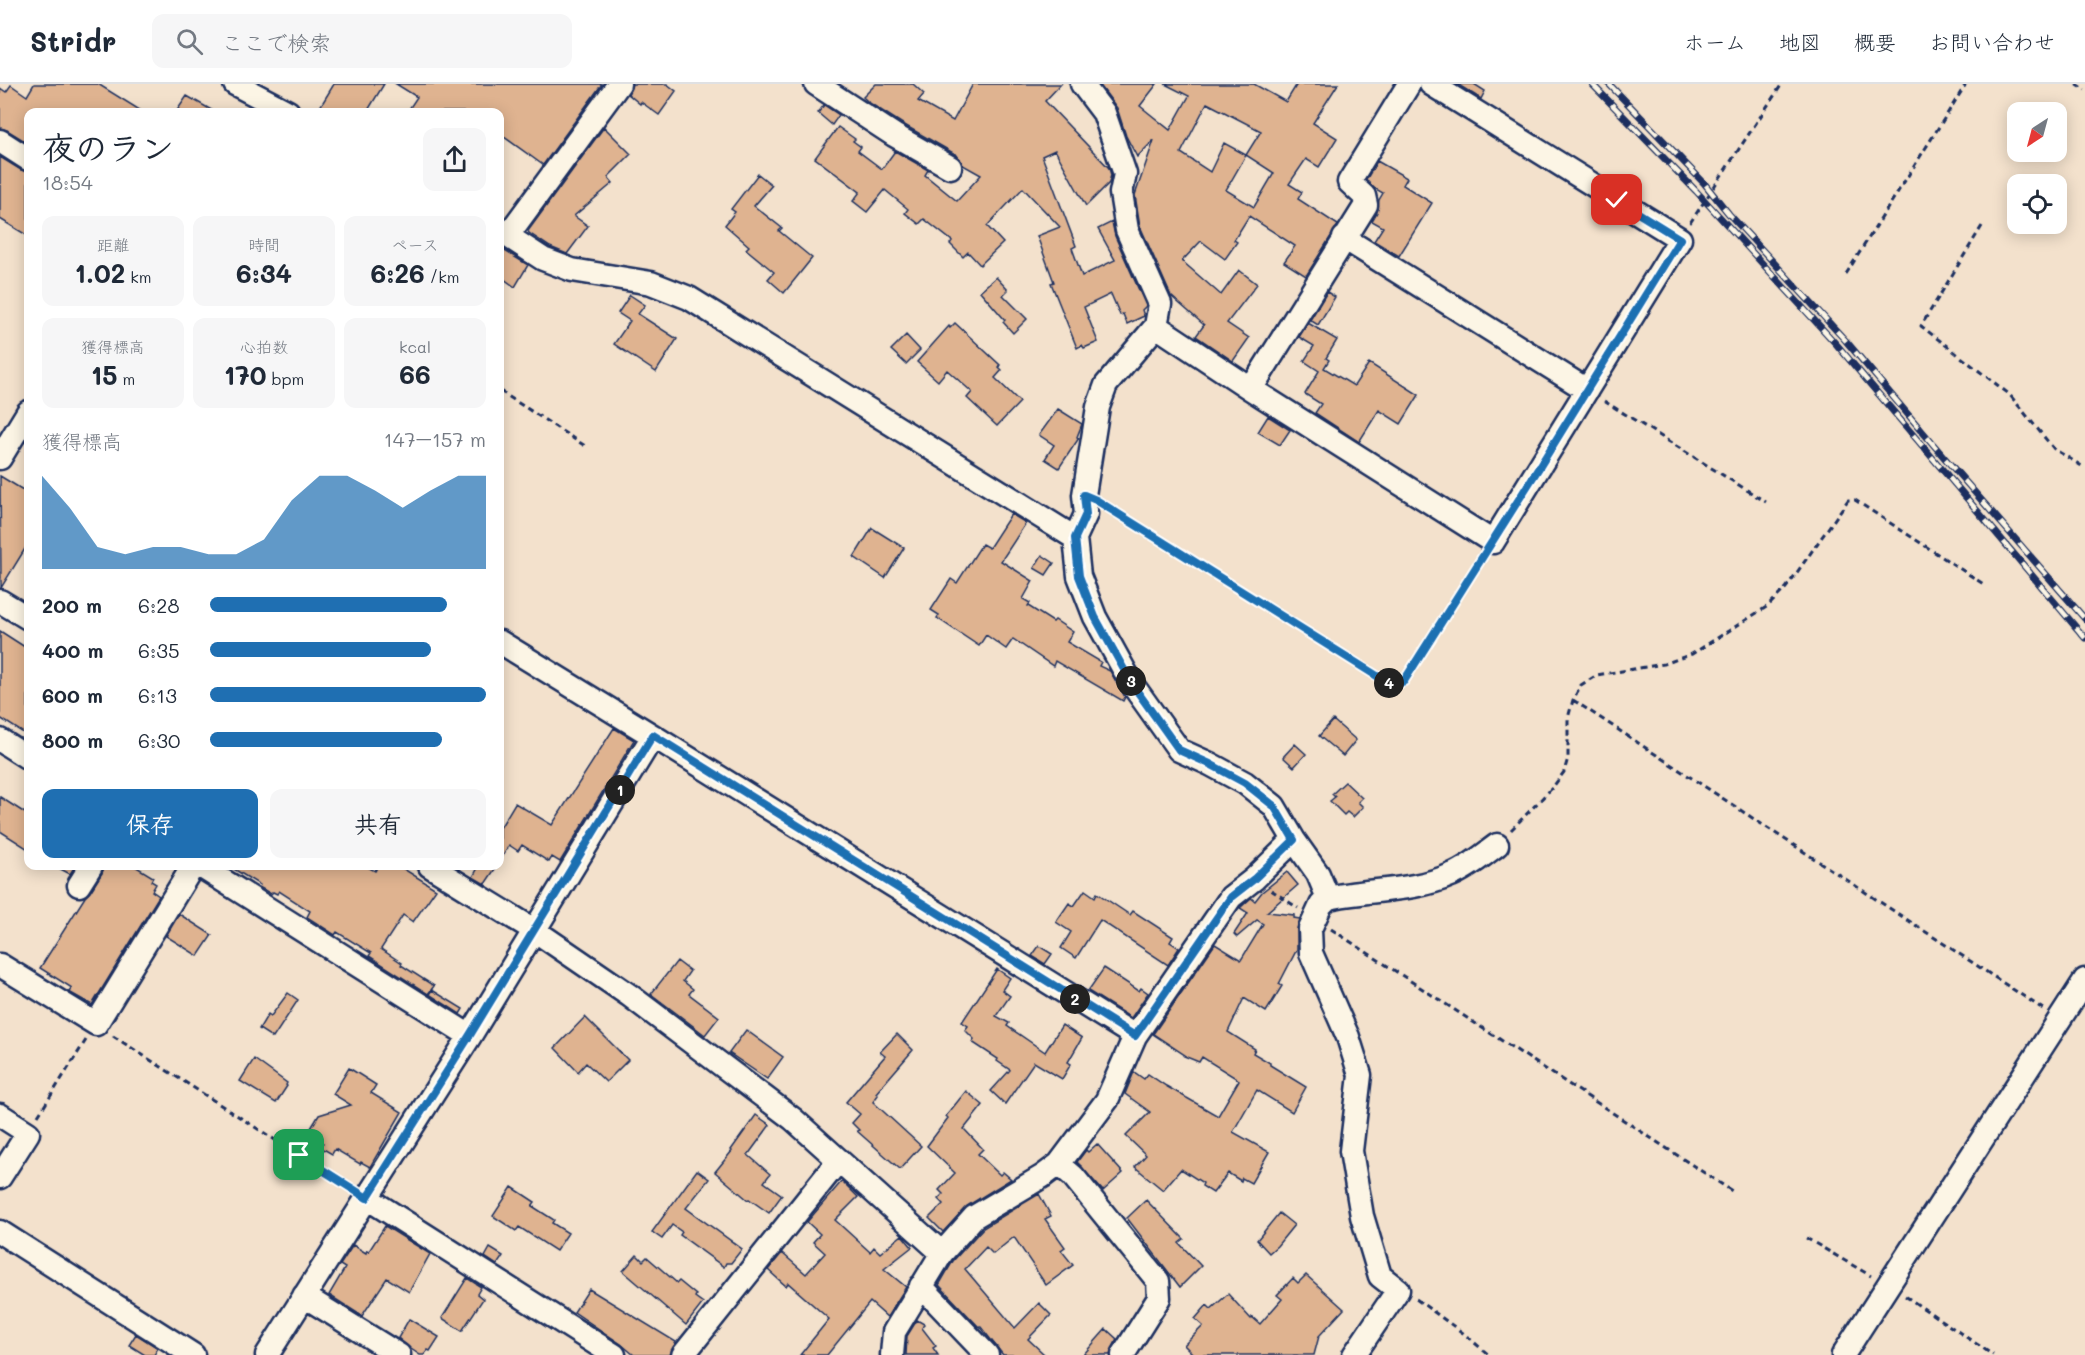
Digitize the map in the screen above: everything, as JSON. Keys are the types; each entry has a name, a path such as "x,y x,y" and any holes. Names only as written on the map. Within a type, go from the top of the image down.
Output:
{"street":[{"path":"235,84 280,108"},
{"path":"619,84 504,233 543,259 572,270 651,283 688,298 1075,538"},
{"path":"816,84 894,135 950,167"},
{"path":"1082,84 1104,113 1125,174 1121,193 1127,230 1160,304 1156,326 1106,386 1098,407 1084,495 1086,514 1075,538 1079,576 1095,617 1132,684 1179,750 1245,783 1274,806 1318,874 1328,898"},
{"path":"1251,389 1366,205 1364,196 1349,182 1408,84"},
{"path":"1156,326 1492,542 1680,239 1431,84"},
{"path":"0,141 24,156"},
{"path":"1344,238 1587,390"},
{"path":"0,458 24,419"},
{"path":"0,601 24,616"},
{"path":"504,644 1135,1036"},
{"path":"267,1355 470,1035 653,735"},
{"path":"0,740 24,755"},
{"path":"892,1355 894,1332 942,1253 974,1217 1059,1164 1107,1100 1135,1036 1231,897 1254,879 1294,840"},
{"path":"1354,1355 1398,1290 1380,1276 1362,1216 1351,1151 1360,1075 1348,1037 1311,953 1310,929 1321,905 1328,898 1421,885 1450,876 1476,862 1497,845"},
{"path":"79,885 88,870"},
{"path":"0,965 96,1024 191,870"},
{"path":"206,870 470,1035"},
{"path":"436,870 534,930 628,995 766,1098 793,1119 942,1253"},
{"path":"1843,1355 2085,980"},
{"path":"0,1115 28,1133 0,1177"},
{"path":"683,1355 839,1161"},
{"path":"1059,1164 1073,1176 1158,1281 1159,1298 1124,1355"},
{"path":"367,1198 614,1355"},
{"path":"0,1232 193,1355"},
{"path":"921,1286 987,1355"},
{"path":"304,1296 399,1355"}],"path":[{"path":"1680,239 1782,84"},
{"path":"1846,274 1966,84"},
{"path":"2076,84 2085,90"},
{"path":"1982,226 1921,326 2009,394 2054,448 2085,468"},
{"path":"1587,390 1766,502"},
{"path":"504,394 585,446"},
{"path":"1084,495 1096,500 1393,686 1404,681 1492,542"},
{"path":"1497,845 1553,787 1564,772 1568,758 1568,718 1573,700 1581,685 1597,675 1664,664 1692,654 1768,606 1786,588 1848,500 1855,500 1985,585"},
{"path":"1573,700 2060,1020"},
{"path":"1254,879 1732,1191"},
{"path":"28,1133 96,1024 367,1198"},
{"path":"1806,1238 1888,1285 1993,1355"},
{"path":"1398,1290 1438,1315 1489,1355"}],"building":[{"path":"34,84 98,84 137,108 24,108 24,141 0,128 0,88 6,92 11,85 27,96"},
{"path":"334,84 384,84 369,108 319,108"},
{"path":"396,84 602,84 543,165 504,137 504,108 410,108 417,97"},
{"path":"632,84 667,84 676,91 659,115 628,94"},
{"path":"876,84 913,84 924,94 918,101 953,121 973,84 1061,84 1045,101 1109,168 1111,175 1109,183 1086,206 1055,150 1042,156 1076,246 1072,248 1082,276 1115,260 1098,229 1112,222 1115,236 1146,306 1142,310 1144,316 1127,324 1123,314 1120,315 1111,294 1084,307 1098,342 1084,348 1082,345 1077,348 1051,283 1054,282 1037,236 1060,227 1023,188 987,226 1003,243 980,265 968,252 963,257 950,244 952,241 924,219 919,224 905,213 908,209 885,190 867,212 853,201 860,192 815,158 838,127 855,139 853,141 861,147 858,151 882,169 895,151 928,170 925,175 957,201 981,175 963,165 957,155 868,102 863,97"},
{"path":"1099,84 1157,84 1140,106 1170,130 1189,96 1165,84 1254,84 1286,102 1297,84 1338,84 1313,123 1337,138 1319,167 1306,159 1289,184 1302,192 1298,199 1338,225 1306,276 1284,262 1295,246 1249,216 1234,240 1237,242 1225,259 1201,241 1182,261 1221,295 1239,270 1257,284 1227,323 1249,338 1233,361 1196,336 1204,325 1171,296 1140,226 1135,195 1154,140 1137,157 1126,136 1117,108","holes":["1207,103 1261,131 1246,155 1224,143 1210,172 1181,153","1246,155 1274,173 1254,207 1226,190"]},
{"path":"1457,84 1474,84 1485,91 1481,99"},
{"path":"187,96 208,108 179,108"},
{"path":"824,105 839,115 832,125 818,113"},
{"path":"604,127 631,154 608,177 613,183 574,216 588,226 567,254 550,247 528,231"},
{"path":"0,157 24,171 24,234 0,219"},
{"path":"1377,161 1407,178 1403,185 1432,203 1399,256 1374,241 1383,227 1372,221 1383,193 1366,180"},
{"path":"758,174 772,185 754,206 782,228 779,231 812,258 784,293 768,279 774,272 746,249 749,246 725,225 735,212 731,209"},
{"path":"504,250 528,265 515,287 504,279"},
{"path":"996,277 1008,290 1003,295 1027,319 1013,333 980,291"},
{"path":"1327,292 1335,297 1318,325 1310,320"},
{"path":"630,295 645,305 638,314 677,339 656,372 614,344 630,321 618,313"},
{"path":"955,323 1000,365 1002,370 995,378 1020,402 997,426 967,398 972,392 947,370 938,381 917,362 949,326 950,328"},
{"path":"1308,323 1337,340 1326,358 1329,360 1324,368 1354,386 1369,363 1419,395 1401,424 1379,410 1359,442 1315,413 1321,404 1305,394 1319,371 1304,361 1314,346 1299,337"},
{"path":"906,335 920,350 906,364 891,350"},
{"path":"1058,409 1082,424 1077,437 1079,438 1059,468 1045,459 1054,445 1039,435"},
{"path":"1268,416 1290,430 1280,445 1258,432"},
{"path":"0,476 24,491 24,551 1,588"},
{"path":"1011,514 1026,523 1001,561 1033,581 1023,599 1030,603 1028,606 1073,632 1067,642 1101,662 1099,666 1110,671 1125,697 1123,701 1055,661 1053,666 1013,639 1006,649 986,635 979,646 937,618 939,615 931,610 951,579 957,583 982,544 989,548"},
{"path":"872,528 904,548 885,578 854,557"},
{"path":"1042,555 1054,563 1046,575 1034,568"},
{"path":"0,631 24,646 24,733 0,718"},
{"path":"1333,720 1356,740 1343,756 1319,736"},
{"path":"614,728 634,740 560,862 552,857 549,862 522,845 518,851 509,845 504,854 504,821 515,803 552,825"},
{"path":"1295,744 1306,754 1294,767 1283,757"},
{"path":"1345,782 1362,798 1358,802 1363,807 1353,817 1347,812 1344,815 1330,801 1335,797 1332,794"},
{"path":"0,797 24,812 24,846 0,831"},
{"path":"103,870 142,870 153,877 151,881 156,884 152,891 159,896 92,1005 69,992 72,988 40,968"},
{"path":"236,870 405,870 436,889 413,922 403,915 381,949 434,986 428,994 369,956 371,953 337,932 335,935 307,917 310,911 279,891 277,894 273,892 271,894 259,887 260,885"},
{"path":"477,870 494,870 485,884 473,877"},
{"path":"1287,872 1298,885 1267,912 1294,915 1294,918 1300,919 1297,929 1297,949 1279,984 1282,986 1266,1012 1244,998 1228,1032 1255,1049 1253,1053 1270,1065 1306,1087 1292,1112 1257,1090 1233,1132 1269,1152 1251,1183 1242,1178 1241,1181 1228,1173 1213,1193 1202,1186 1203,1183 1181,1169 1163,1190 1135,1167 1146,1155 1126,1136 1150,1112 1125,1094 1134,1072 1144,1079 1148,1074 1218,1116 1239,1080 1202,1057 1199,1062 1184,1056 1153,1034 1215,944 1241,960 1263,924 1257,920 1237,937 1234,934 1248,913 1240,908 1251,898 1255,901 1262,892"},
{"path":"1085,890 1095,897 1097,893 1130,915 1133,911 1173,937 1170,942 1179,948 1168,965 1100,920 1076,958 1061,948 1071,932 1056,922 1069,903 1074,906"},
{"path":"179,914 212,935 198,956 166,936"},
{"path":"1039,946 1052,954 1045,964 1032,956"},
{"path":"677,961 690,971 683,981 693,989 689,994 719,1017 705,1035 651,994"},
{"path":"1104,968 1139,991 1141,988 1148,993 1131,1018 1088,991"},
{"path":"997,969 1010,978 1002,990 1010,996 996,1016 1009,1023 1007,1026 1045,1052 1062,1025 1082,1038 1068,1062 1071,1064 1062,1079 1034,1062 1005,1104 991,1091 1010,1070 972,1042 974,1039 965,1030 968,1026 962,1022"},
{"path":"432,990 463,1009 460,1014 429,994"},
{"path":"288,993 298,1000 273,1038 259,1029 268,1014 271,1016"},
{"path":"585,1017 628,1060 606,1082 586,1063 578,1072 555,1048"},
{"path":"746,1030 783,1057 767,1079 729,1053"},
{"path":"897,1034 913,1050 876,1093 878,1095 873,1102 921,1146 900,1169 857,1131 859,1130 852,1123 860,1114 846,1102 885,1056 880,1052"},
{"path":"254,1059 287,1083 276,1103 240,1081"},
{"path":"349,1068 376,1085 371,1093 402,1112 370,1167 361,1162 360,1164 335,1149 332,1154 320,1147 323,1143 308,1133 319,1115 351,1105 333,1094"},
{"path":"966,1091 983,1105 964,1129 983,1149 978,1154 1000,1175 1003,1172 1011,1179 967,1206 943,1232 929,1218 943,1204 938,1199 943,1194 939,1190 955,1173 927,1146 948,1118 946,1116"},
{"path":"756,1115 770,1125 748,1155 770,1174 764,1182 782,1195 769,1213 748,1200 715,1172"},
{"path":"1097,1144 1123,1173 1103,1191 1077,1162 1086,1150 1088,1152"},
{"path":"697,1170 709,1179 686,1208 742,1249 731,1263 726,1263 724,1267 680,1235 682,1232 672,1225 662,1239 652,1232"},
{"path":"842,1181 858,1197 835,1220 870,1252 874,1247 880,1253 902,1235 912,1247 884,1269 906,1287 887,1317 870,1302 827,1355 800,1355 829,1319 788,1283 786,1286 768,1270 782,1253 806,1274 825,1253 813,1242 820,1234 807,1222"},
{"path":"512,1187 535,1202 532,1206 554,1220 552,1223 568,1233 556,1251 519,1227 516,1231 493,1216"},
{"path":"1039,1194 1051,1216 1045,1219 1065,1247 1061,1250 1073,1265 1046,1285 1014,1237 993,1254 986,1247 965,1269 1015,1328 1039,1303 1051,1315 1028,1339 1045,1355 1003,1355 980,1326 939,1285 953,1261 983,1228"},
{"path":"1146,1200 1184,1239 1179,1243 1201,1266 1180,1287 1127,1218"},
{"path":"1279,1213 1294,1225 1269,1253 1257,1240"},
{"path":"385,1226 430,1254 409,1292 387,1278 362,1316 329,1295 345,1268 340,1265 353,1245 366,1253"},
{"path":"490,1248 503,1256 497,1265 485,1257"},
{"path":"637,1255 643,1261 647,1257 703,1303 686,1325 623,1271"},
{"path":"1306,1275 1344,1309 1319,1336 1314,1355 1194,1355 1184,1345 1203,1326 1195,1319 1207,1305 1211,1309 1228,1294 1251,1319 1252,1317 1260,1324 1282,1299 1277,1295 1293,1278 1298,1283"},
{"path":"467,1278 481,1287 477,1294 483,1299 462,1331 442,1318"},
{"path":"589,1289 676,1342 670,1355 634,1355 574,1312"},
{"path":"409,1319 439,1337 430,1351 428,1350 424,1355 420,1355 398,1338"},
{"path":"917,1320 924,1324 922,1328 936,1346 933,1348 938,1355 906,1355 907,1336"},
{"path":"1106,1329 1117,1339 1110,1355 1083,1355"},
{"path":"136,1334 158,1348 154,1355 145,1355 129,1345"}],"railway":[{"path":"1592,84 1696,191 1837,345 2085,638"},
{"path":"1609,84 1704,183 1729,214 1846,341 2085,619"}],"route":[{"path":"299,1155 367,1198 470,1035 653,735 1135,1036 1231,897 1254,879 1294,840 1274,806 1245,783 1179,750 1132,684 1095,617 1079,576 1075,538 1086,514 1084,495 1096,500 1393,686 1404,681 1680,239 1617,200"}]}
